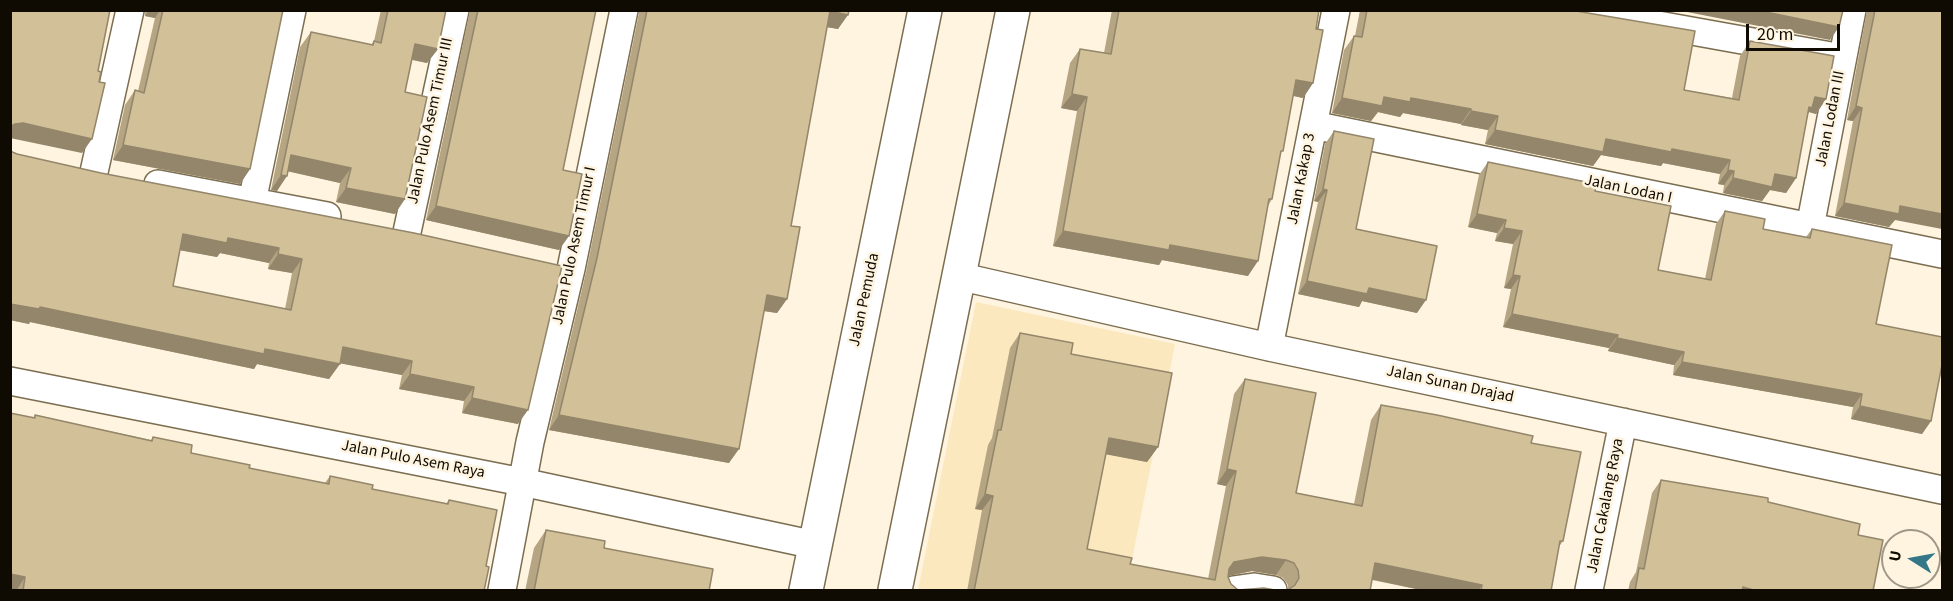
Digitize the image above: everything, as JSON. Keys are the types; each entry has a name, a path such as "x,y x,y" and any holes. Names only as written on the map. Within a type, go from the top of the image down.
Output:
{"main road":[{"name":"Jalan Pemuda","path":"806,591 925,10"},
{"path":"896,591 1013,10"}],"street":[{"path":"130,10 105,174 352,221"},
{"path":"252,202 292,10"},
{"name":"Jalan Pulo Asem Timur III","path":"408,233 455,10"},
{"name":"Jalan Pulo Asem Timur I","path":"502,591 560,266 624,10"},
{"name":"Jalan Kakap 3","path":"1269,347 1336,10"},
{"path":"1564,10 1666,18 1842,58"},
{"name":"Jalan Lodan III","path":"1810,227 1852,10"},
{"name":"Jalan Lodan I","path":"1313,125 1942,254"},
{"name":"Jalan Sunan Drajad","path":"958,276 1269,347 1942,490"},
{"name":"Jalan Pulo Asem Raya","path":"10,381 522,482 815,544"},
{"name":"Jalan Cakalang Raya","path":"1589,591 1623,422"},
{"path":"1233,591 1254,587 1273,591"}],"shaded area":[{"path":"976,302 1175,344 1126,590 918,590"}],"building":[{"path":"10,10 110,10 98,71 101,72 99,82 105,83 92,139 23,123 10,127"},
{"path":"163,10 283,10 250,169 123,145 135,90 144,93"},
{"path":"388,10 446,10 438,49 415,44 405,92 427,97 405,199 346,188 351,168 291,155 287,176 281,175 311,32 373,45 374,41 381,43"},
{"path":"478,10 596,10 563,170 582,174 569,236 436,206"},
{"path":"647,10 849,10 848,15 830,11 791,226 800,227 787,299 767,295 739,449 559,415 597,258"},
{"path":"1119,10 1319,10 1316,29 1323,30 1313,83 1296,80 1283,151 1281,151 1272,199 1269,199 1258,261 1170,245 1169,250 1063,231 1087,97 1072,94 1080,49 1111,54"},
{"path":"1367,10 1570,10 1695,31 1684,90 1739,100 1750,41 1834,56 1826,99 1815,97 1812,108 1809,107 1796,178 1775,174 1772,187 1733,178 1734,171 1728,170 1730,160 1672,149 1671,152 1606,139 1603,152 1495,130 1498,116 1471,111 1471,109 1411,98 1410,102 1384,97 1382,106 1342,98 1354,36 1362,37"},
{"path":"1756,10 1843,10 1839,27"},
{"path":"1875,10 1942,10 1942,214 1900,206 1899,214 1844,203 1862,108 1856,106"},
{"path":"1334,131 1374,139 1356,229 1437,246 1426,300 1369,288 1367,294 1307,281 1327,190 1323,189"},
{"path":"10,151 101,173 414,233 562,266 528,410 472,398 474,387 410,374 412,361 343,347 340,364 265,349 264,354 40,307 39,309 10,304","holes":["183,234 227,243 228,238 279,248 278,254 302,259 291,310 173,286"]},
{"path":"1488,162 1596,184 1595,191 1671,206 1658,270 1711,280 1725,211 1765,219 1763,229 1810,238 1812,229 1892,245 1876,324 1942,337 1942,365 1931,421 1860,406 1862,394 1682,362 1684,352 1617,338 1618,335 1512,314 1520,276 1513,275 1522,231 1504,228 1506,220 1477,214"},
{"path":"1020,333 1073,343 1071,354 1172,373 1158,447 1109,438 1087,549 1132,558 1130,564 1215,580 1236,471 1227,469 1245,379 1316,393 1296,493 1362,506 1381,405 1533,436 1531,443 1581,452 1551,591 1481,591 1482,585 1375,563 1370,591 1284,591 1295,585 1299,578 1294,563 1262,557 1234,562 1229,569 1228,577 1231,584 1238,590 1264,588 1280,591 974,591 993,496 985,494 998,430 1001,430"},
{"path":"10,413 35,418 35,415 152,441 153,437 192,445 191,453 250,465 249,468 329,484 330,476 373,485 372,489 448,504 449,500 497,510 486,566 489,567 484,591 23,591 25,577 10,574"},
{"path":"1661,480 1768,498 1768,502 1860,524 1858,535 1881,540 1873,591 1757,591 1743,587 1742,591 1635,591 1639,568 1644,569"},
{"path":"546,530 605,541 604,548 713,569 709,591 534,591"}]}
